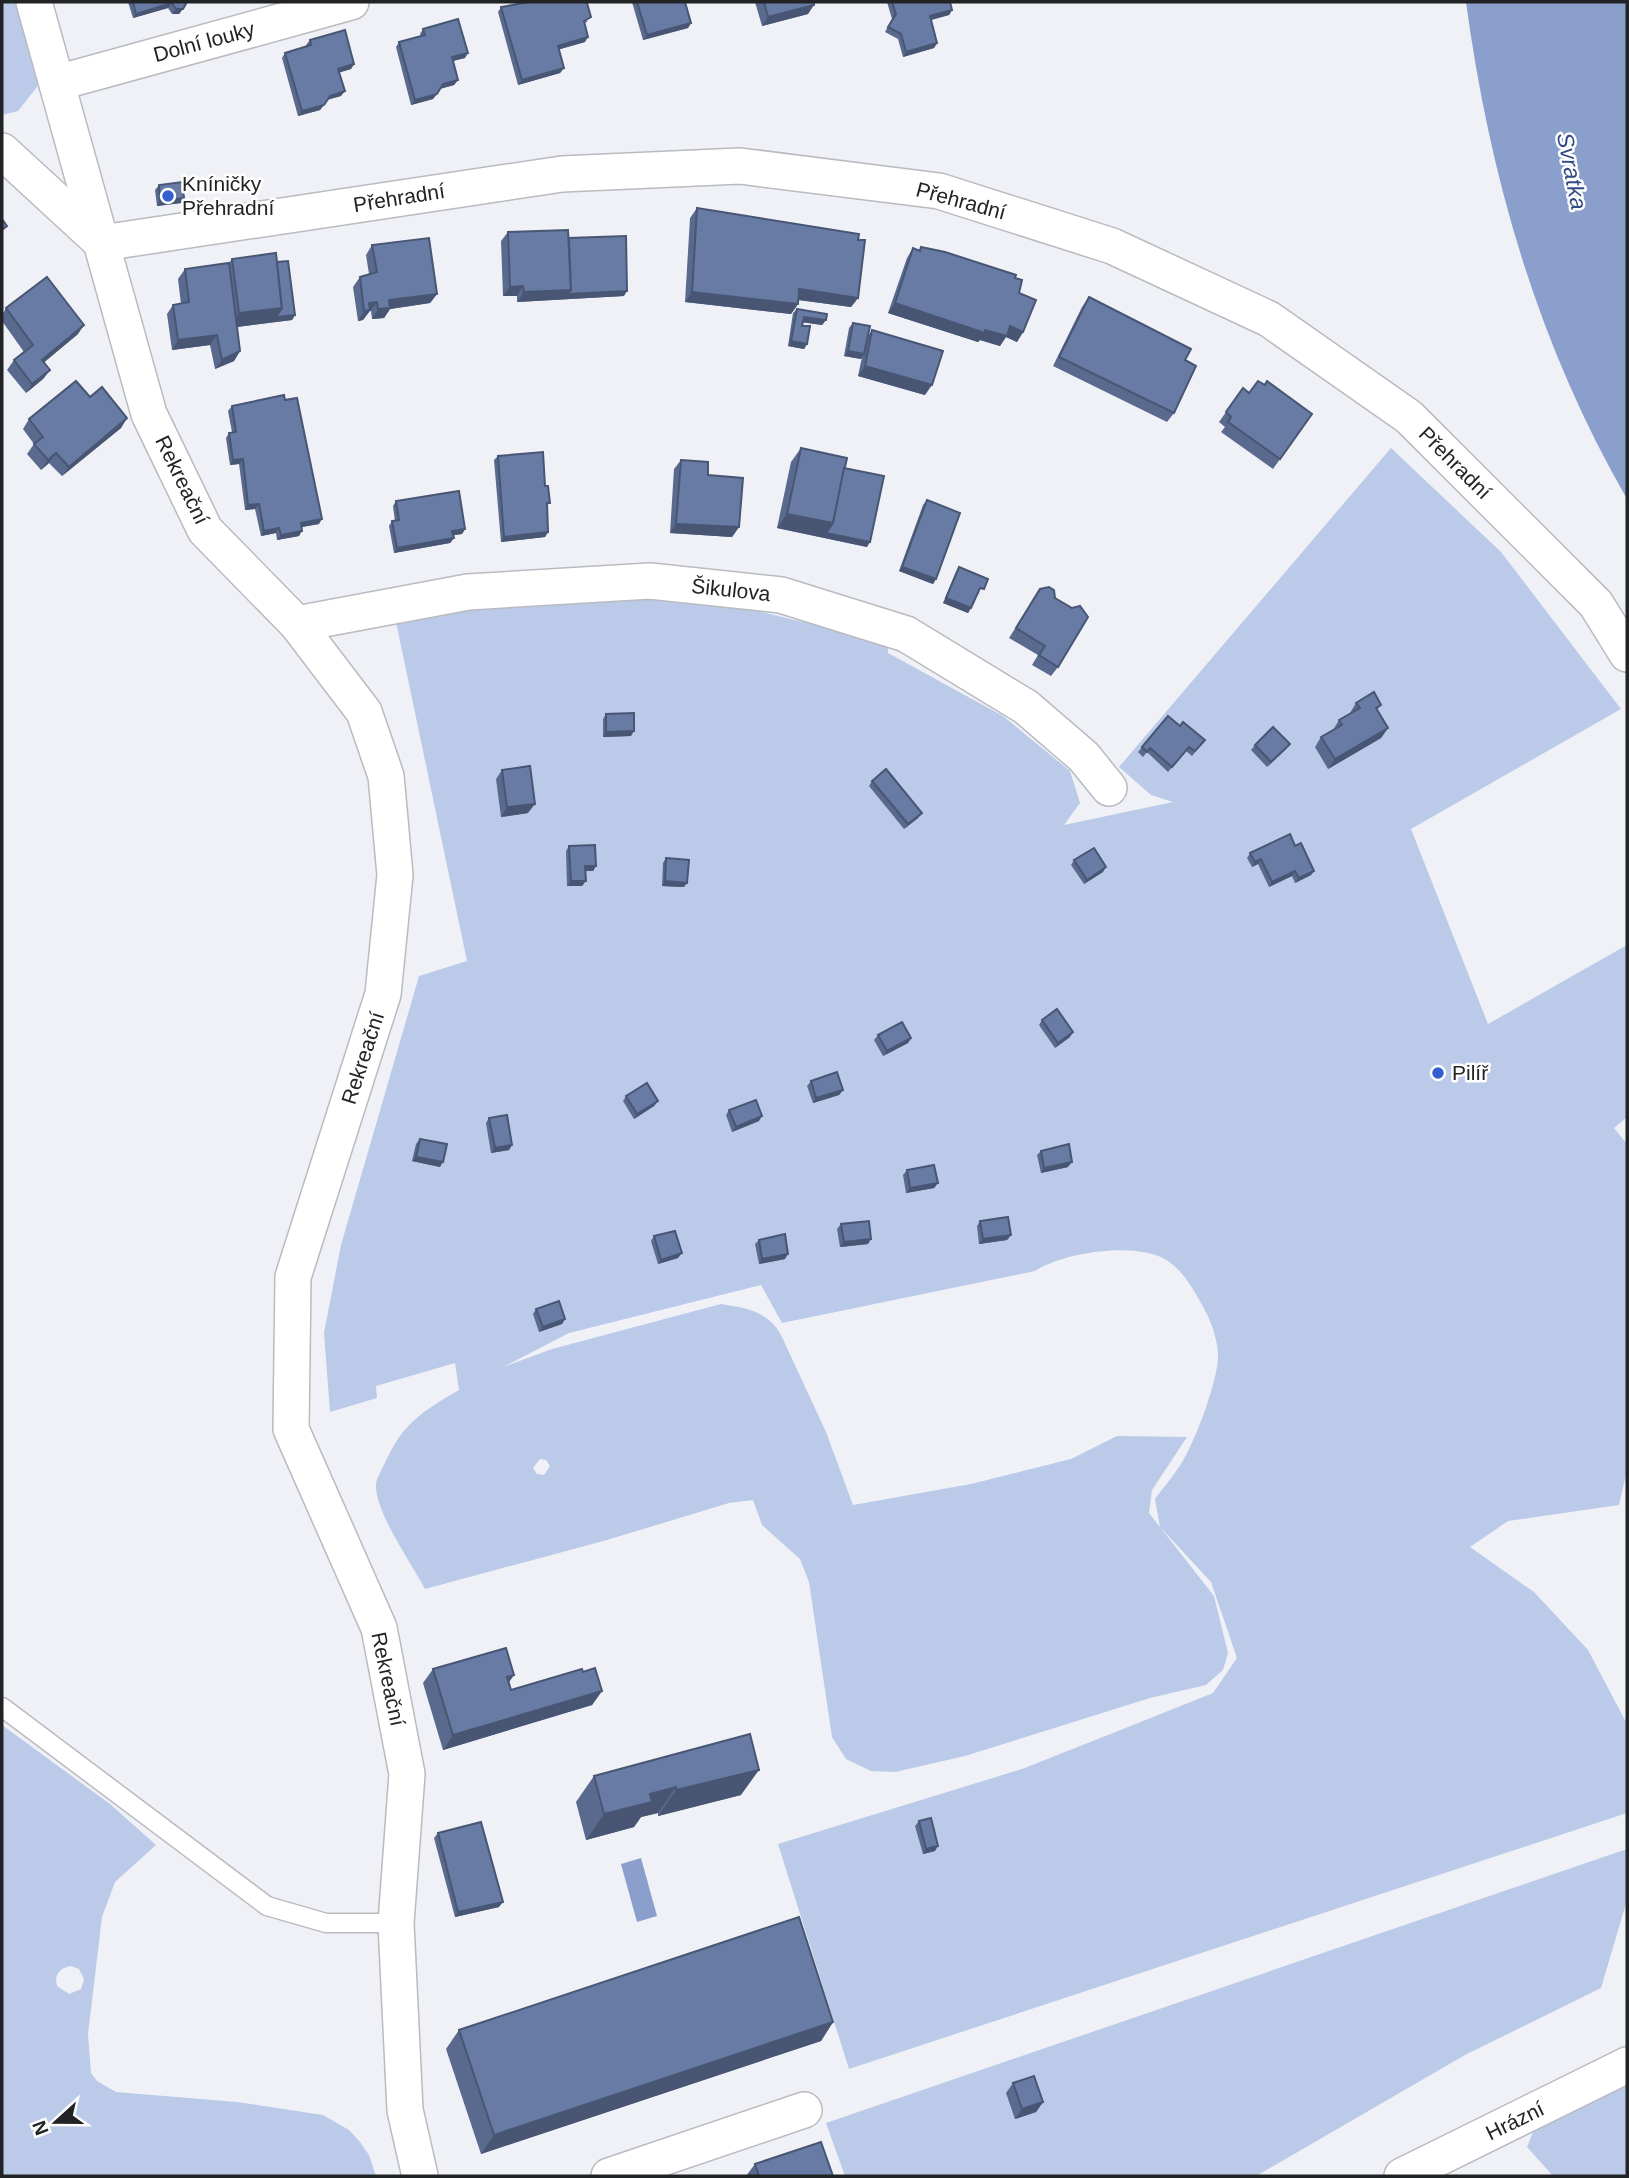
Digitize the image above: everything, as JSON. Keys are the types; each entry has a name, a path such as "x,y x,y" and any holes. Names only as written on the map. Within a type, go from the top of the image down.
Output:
{"street":[{"name":"Rekreační","path":"34,2 149,414 205,530 297,624 364,712 386,776 395,875 383,994 293,1277 291,1429 379,1629 407,1774 396,1923 405,2110 420,2176"},
{"name":"Dolní louky","path":"57,83 351,2"},
{"path":"2,151 102,243"},
{"name":"Přehradní","path":"102,243 562,174 740,166 939,191 1112,246 1269,319 1409,417 1596,604 1627,654"},
{"name":"Šikulova","path":"297,624 468,592 650,581 781,595 906,634 1026,707 1084,757 1110,788"},
{"name":"Hrázní","path":"1402,2176 1624,2060"},
{"path":"609,2176 804,2110"}],"lane":[{"path":"2,1707 267,1906 326,1923 396,1923"}],"shaded area":[{"path":"2,2 18,2 41,82 18,111 2,115"},
{"path":"1391,448 1501,552 1621,709 1411,829 1488,1024 1627,945 1627,1117 1614,1128 1627,1144 1627,1470 1619,1505 1508,1521 1470,1547 1534,1592 1588,1650 1627,1724 1627,1813 849,2069 778,1844 1022,1769 1213,1693 1237,1658 1211,1582 1160,1527 1155,1499 1183,1461 1206,1408 1218,1359 1213,1330 1195,1292 1173,1265 1155,1255 1120,1250 1082,1254 1048,1264 1035,1271 782,1323 761,1285 569,1333 503,1367 552,1349 721,1304 756,1312 770,1321 781,1335 826,1432 853,1505 971,1484 1071,1459 1117,1436 1187,1437 1152,1490 1149,1513 1214,1596 1228,1653 1223,1670 1206,1685 1150,1698 965,1756 895,1772 871,1771 846,1759 832,1737 809,1582 800,1559 762,1525 753,1500 729,1503 607,1540 425,1589 381,1509 376,1483 398,1439 414,1420 459,1390 455,1363 376,1386 377,1398 330,1412 324,1333 341,1245 419,976 467,961 396,622 460,611 643,591 725,603 888,643 888,653 1003,716 1070,771 1080,803 1064,825 1173,802 1151,795 1119,767","holes":["540,1459 546,1460 550,1466 544,1475 537,1474 533,1468"]},
{"path":"2,1725 110,1804 156,1845 115,1882 102,1917 88,2034 91,2073 97,2081 116,2092 237,2102 323,2115 349,2130 360,2142 369,2155 376,2176 2,2176","holes":["71,1966 79,1969 84,1979 81,1989 69,1994 57,1986 56,1978 61,1970"]},
{"path":"1627,1849 1627,1900 1601,1988 1465,2055 1256,2176 845,2176 826,2123"},
{"path":"1627,2086 1627,2176 1553,2176 1527,2147 1533,2132"}],"water":[{"name":"Svratka","path":"1466,2 1627,2 1627,499 1568,381 1522,259 1489,133"},
{"path":"641,1858 657,1916 637,1922 621,1864"}],"building":[{"path":"133,2 187,2 183,9 176,9 172,3 136,14"},
{"path":"529,2 587,3 591,17 584,21 588,37 558,46 564,68 522,80 501,7"},
{"path":"637,2 685,2 691,23 647,35"},
{"path":"764,2 814,2 814,5 768,17"},
{"path":"892,2 950,2 952,10 930,16 937,43 906,52 901,34 888,27 896,14"},
{"path":"458,19 468,53 452,57 458,80 443,84 437,94 415,100 399,42 425,35 423,29"},
{"path":"345,30 354,64 338,69 345,91 330,96 324,105 302,111 285,53 311,45 310,40"},
{"path":"182,182 184,198 160,201 159,185"},
{"path":"697,208 859,234 858,240 865,240 858,298 799,289 798,304 692,292"},
{"path":"568,230 571,290 524,292 523,286 510,287 508,232"},
{"path":"626,236 627,291 567,294 571,290 569,238"},
{"path":"429,238 437,294 389,300 390,308 378,309 377,302 369,303 370,310 364,311 360,277 377,272 372,245"},
{"path":"921,247 1016,275 1015,278 1022,280 1019,293 1036,300 1023,332 1010,326 1007,336 985,330 985,333 895,303 913,248 920,251"},
{"path":"276,253 282,308 239,313 232,259"},
{"path":"288,261 295,315 276,317 282,308 277,262"},
{"path":"229,263 240,351 222,360 217,335 178,340 173,305 189,302 185,269"},
{"path":"47,277 84,325 42,360 50,370 32,384 14,360 33,345 6,308"},
{"path":"1089,297 1191,349 1185,360 1196,366 1174,413 1059,357"},
{"path":"797,309 827,314 826,320 804,317 802,326 810,326 807,344 791,341"},
{"path":"853,323 870,326 864,354 848,351"},
{"path":"872,330 943,351 932,385 865,366"},
{"path":"76,381 90,397 102,387 127,418 69,467 56,453 48,460 34,444 43,437 29,419"},
{"path":"1258,381 1265,385 1267,381 1312,414 1280,459 1228,422 1231,417 1226,412 1243,388 1249,393"},
{"path":"284,395 285,400 297,398 322,519 301,523 302,531 281,535 279,528 264,531 259,504 248,505 243,459 233,460 229,433 236,432 232,406"},
{"path":"801,448 847,458 833,523 787,514"},
{"path":"543,452 545,486 548,486 550,503 547,503 548,532 504,537 498,456"},
{"path":"681,460 708,462 708,475 743,478 739,527 676,524"},
{"path":"844,468 884,476 870,542 826,533 833,523"},
{"path":"459,491 465,529 452,531 454,538 397,548 392,521 399,520 396,501"},
{"path":"927,500 960,513 936,579 902,567"},
{"path":"959,567 988,579 984,589 980,588 971,608 946,598"},
{"path":"1049,587 1054,590 1055,598 1072,608 1080,606 1088,617 1058,667 1039,655 1045,646 1016,628 1040,589"},
{"path":"1374,692 1381,705 1376,708 1388,728 1335,759 1321,737 1342,725 1339,720 1360,708 1356,703"},
{"path":"634,713 634,731 606,732 606,714"},
{"path":"1168,716 1180,726 1183,722 1205,740 1195,751 1189,747 1172,767 1150,748 1147,752 1142,747"},
{"path":"1273,727 1290,744 1271,762 1255,745"},
{"path":"530,766 535,804 507,807 502,770"},
{"path":"886,769 922,813 908,824 872,781"},
{"path":"1290,834 1295,846 1301,843 1314,871 1299,878 1295,871 1272,882 1261,859 1255,862 1250,853"},
{"path":"595,845 596,866 585,866 586,881 571,881 569,846"},
{"path":"1094,848 1106,867 1087,880 1074,860"},
{"path":"666,858 689,860 687,883 665,881"},
{"path":"1057,1009 1073,1032 1058,1043 1042,1020"},
{"path":"902,1022 911,1038 887,1051 878,1035"},
{"path":"837,1072 843,1090 816,1098 811,1081"},
{"path":"647,1083 658,1101 637,1114 626,1096"},
{"path":"756,1100 762,1116 736,1127 729,1110"},
{"path":"507,1115 512,1145 495,1148 489,1118"},
{"path":"420,1139 447,1144 443,1162 416,1157"},
{"path":"1069,1144 1072,1162 1044,1168 1041,1151"},
{"path":"934,1165 938,1183 910,1188 907,1170"},
{"path":"1008,1217 1011,1235 983,1239 980,1221"},
{"path":"869,1221 871,1239 844,1242 841,1224"},
{"path":"675,1231 682,1253 661,1260 654,1236"},
{"path":"785,1234 788,1254 762,1259 759,1240"},
{"path":"559,1301 565,1319 543,1327 536,1309"},
{"path":"506,1648 514,1675 507,1677 511,1690 582,1669 583,1672 595,1668 602,1691 453,1735 433,1669"},
{"path":"750,1734 759,1770 650,1794 652,1802 604,1814 594,1776"},
{"path":"931,1818 938,1846 926,1849 919,1821"},
{"path":"481,1822 503,1902 458,1912 438,1833"},
{"path":"799,1917 833,2022 494,2135 459,2030"},
{"path":"1034,2076 1043,2102 1022,2109 1013,2083"},
{"path":"821,2142 833,2176 759,2176 755,2164"}],"place":[{"name":"Kníničky Přehradní","path":"168,196"},
{"name":"Pilíř","path":"1438,1073"}]}
